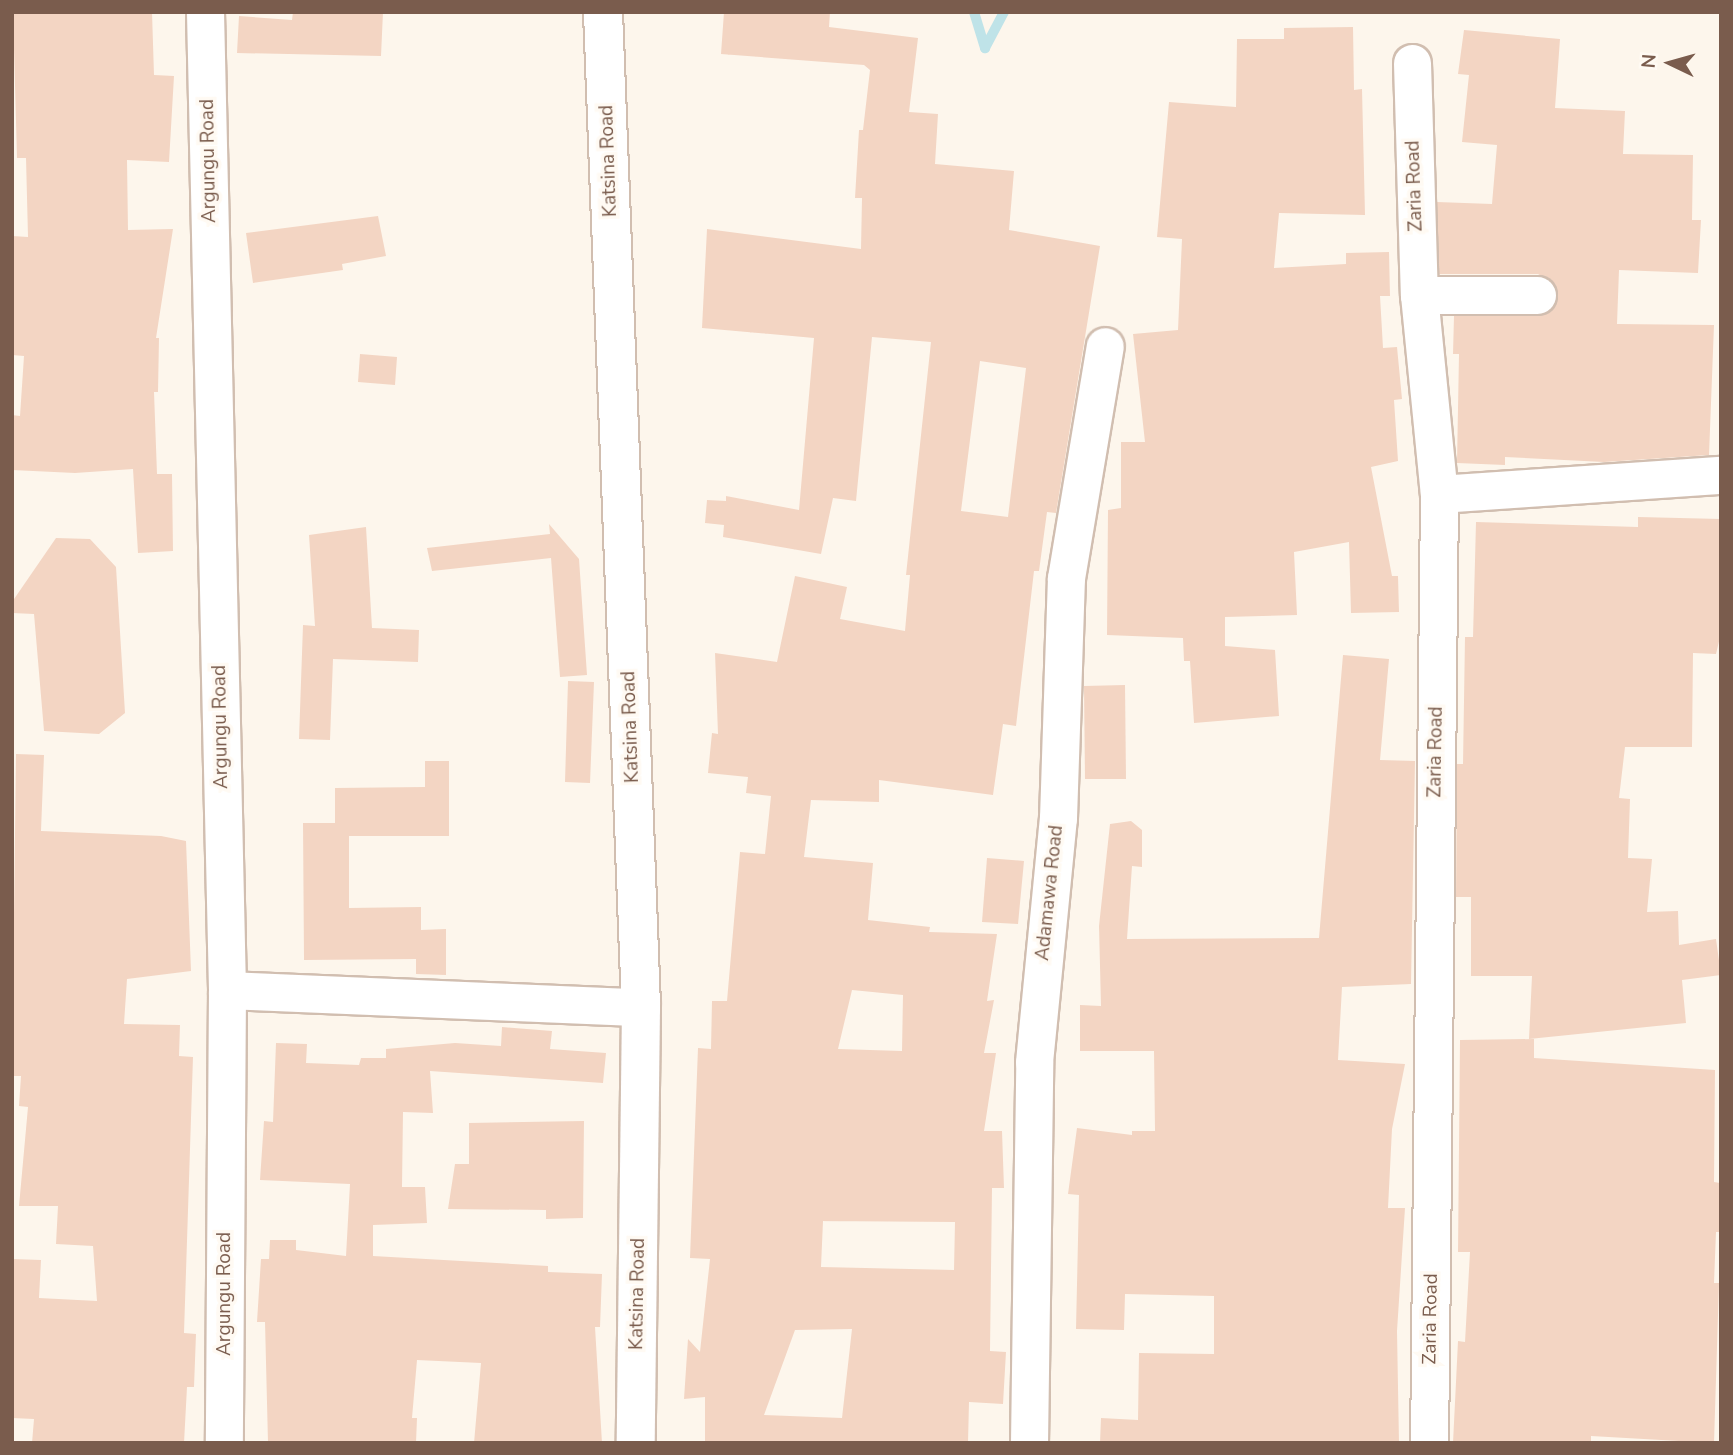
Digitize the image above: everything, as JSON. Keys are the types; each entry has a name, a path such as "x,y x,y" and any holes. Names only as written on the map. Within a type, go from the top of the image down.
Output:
{"street":[{"name":"Argungu Road","path":"205,12 228,990 224,1443"},
{"name":"Katsina Road","path":"603,12 641,1007 636,1443"},
{"name":"Zaria Road","path":"1412,63 1419,295 1439,494 1430,1443"},
{"path":"1419,295 1537,295"},
{"name":"Adamawa Road","path":"1029,1443 1034,1062 1058,818 1066,578 1105,346"},
{"path":"1439,494 1721,475"},
{"path":"228,990 641,1007"}],"building":[{"path":"13,12 152,12 154,75 174,76 169,162 127,160 128,230 173,229 156,338 159,338 158,392 154,392 157,474 172,474 173,551 138,553 133,469 75,473 12,470 12,415 20,416 24,356 12,355 12,236 28,237 26,158 17,158"},
{"path":"293,12 383,12 381,56 237,53 239,16 292,20"},
{"path":"724,12 830,12 829,27 918,38 909,112 938,114 935,164 1014,171 1009,230 1100,246 1056,513 1047,512 1039,571 1034,571 1016,726 1003,724 993,795 879,780 879,802 811,800 804,857 873,863 868,920 930,927 929,932 997,934 987,1001 994,1000 984,1053 996,1053 984,1131 1002,1131 1004,1188 992,1188 990,1351 1006,1352 1003,1404 969,1402 968,1443 705,1443 705,1397 684,1399 688,1339 700,1352 710,1259 690,1258 698,1048 711,1049 712,1001 727,1001 740,852 765,854 771,796 746,793 748,777 708,773 712,733 718,734 715,653 777,662 795,576 847,587 840,619 905,631 910,575 906,575 931,342 872,337 856,501 833,498 821,554 723,537 724,525 705,523 707,500 726,501 726,496 799,510 814,338 702,328 707,229 861,249 862,198 855,198 859,130 863,130 870,70 864,65 721,54","holes":["980,361 1026,368 1008,517 961,511","852,990 903,995 902,1051 838,1049","823,1221 955,1222 954,1270 821,1267","852,1329 842,1418 764,1415 795,1330"]},
{"path":"1353,27 1354,90 1362,89 1365,215 1279,213 1274,268 1346,264 1346,253 1389,252 1390,296 1380,296 1383,348 1397,347 1402,399 1394,400 1398,461 1371,467 1392,576 1398,576 1399,612 1351,613 1349,542 1294,552 1297,615 1225,617 1225,646 1275,650 1279,716 1194,723 1190,661 1184,661 1183,638 1107,635 1108,510 1121,508 1121,442 1145,442 1133,334 1178,330 1182,239 1157,237 1169,102 1236,107 1237,39 1284,39 1284,28"},
{"path":"1464,30 1560,39 1555,108 1625,111 1623,154 1693,155 1692,220 1701,220 1698,273 1619,270 1617,324 1714,325 1709,455 1604,462 1505,457 1505,465 1457,463 1459,354 1453,354 1454,316 1538,316 1548,313 1558,296 1555,284 1538,274 1439,274 1437,202 1492,204 1497,145 1462,142 1469,75 1458,74"},
{"path":"378,216 386,256 342,264 343,270 253,283 246,233"},
{"path":"360,354 397,357 395,385 358,382"},
{"path":"1638,517 1721,519 1721,633 1716,654 1693,653 1692,747 1625,747 1619,798 1630,799 1628,858 1652,859 1647,912 1678,911 1679,945 1716,939 1721,975 1682,980 1686,1023 1529,1039 1532,976 1471,976 1471,897 1456,897 1457,764 1463,764 1465,637 1473,637 1476,522 1638,527"},
{"path":"549,524 579,559 587,675 560,677 551,558 432,571 427,548 550,534"},
{"path":"366,527 372,628 419,630 418,662 333,659 330,740 299,739 303,625 315,626 309,535"},
{"path":"56,538 90,539 116,567 125,713 99,734 44,731 34,614 12,613 12,602"},
{"path":"1343,655 1389,659 1380,760 1415,761 1411,984 1342,987 1338,1060 1405,1064 1392,1129 1388,1208 1405,1208 1397,1331 1399,1443 1100,1443 1101,1418 1138,1420 1139,1353 1214,1354 1214,1296 1125,1294 1124,1330 1076,1329 1079,1195 1068,1194 1077,1128 1132,1135 1132,1131 1155,1131 1154,1051 1080,1051 1080,1005 1101,1006 1099,926 1110,824 1131,821 1142,830 1142,867 1132,866 1127,939 1319,938"},
{"path":"568,681 594,682 590,783 565,782"},
{"path":"1125,685 1126,779 1085,779 1084,686"},
{"path":"16,754 44,755 41,831 161,836 186,841 191,971 127,979 124,1024 180,1025 179,1056 193,1057 184,1333 196,1334 194,1387 187,1387 184,1443 32,1443 34,1419 12,1418 12,1259 41,1260 39,1298 97,1301 93,1246 56,1244 58,1206 19,1206 28,1107 19,1106 21,1076 12,1076"},
{"path":"425,761 449,761 449,836 349,836 349,908 421,907 421,930 446,929 446,975 416,974 416,959 304,960 303,823 335,823 335,788 425,787"},
{"path":"987,858 1024,861 1018,924 982,922"},
{"path":"502,1027 552,1031 550,1049 606,1053 603,1083 430,1071 433,1113 403,1112 402,1187 425,1187 427,1223 373,1225 373,1256 548,1266 548,1272 602,1274 600,1327 595,1327 602,1443 474,1443 481,1363 417,1360 412,1418 417,1418 416,1443 268,1443 265,1322 257,1322 261,1259 269,1259 270,1240 296,1240 296,1250 346,1256 350,1184 260,1180 264,1121 273,1122 276,1043 307,1044 306,1063 359,1065 361,1058 386,1058 386,1049 455,1043 501,1046"},
{"path":"1534,1039 1534,1058 1715,1070 1714,1182 1720,1183 1721,1232 1716,1232 1714,1283 1719,1283 1714,1443 1591,1436 1591,1443 1453,1443 1458,1341 1465,1342 1470,1252 1458,1252 1460,1040"},
{"path":"584,1121 583,1218 546,1219 546,1210 448,1209 455,1164 469,1164 469,1123"}],"waterway":[{"path":"974,12 985,48 1004,12"}]}
